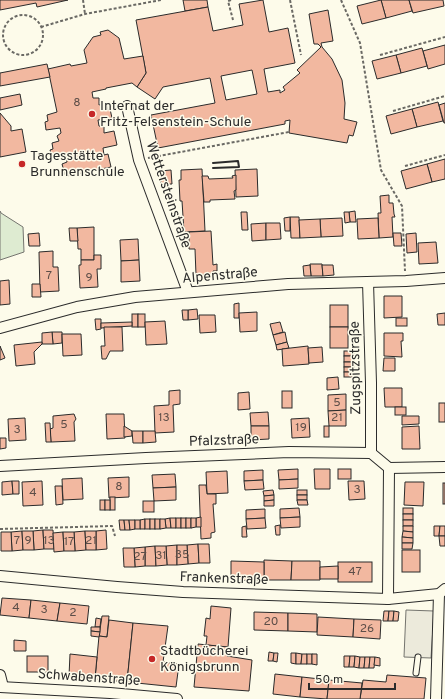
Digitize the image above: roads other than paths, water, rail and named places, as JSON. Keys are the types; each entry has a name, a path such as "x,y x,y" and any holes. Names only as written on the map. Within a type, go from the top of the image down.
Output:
{"street":[{"name":"Wettersteinstraße","path":"127,106 139,160 188,292"},
{"name":"Alpenstraße","path":"0,328 77,307 135,297 288,284 406,281 445,278"},
{"name":"Zugspitzstraße","path":"368,282 371,383 370,453"},
{"name":"Pfalzstraße","path":"0,466 289,452 370,453"},
{"path":"370,453 389,468 445,467"},
{"path":"388,599 389,468"},
{"name":"Frankenstraße","path":"0,576 183,592 388,599 442,591"},
{"path":"436,699 442,591"},
{"path":"0,675 2,687"},
{"name":"Schwabenstraße","path":"2,687 117,693 177,699"}],"lane":[{"path":"416,673 418,657"}],"place":[{"name":"Internat der Fritz-Felsenstein-Schule","path":"92,114"},
{"name":"Tagesstätte Brunnenschule","path":"22,164"},
{"name":"Stadtbücherei Königsbrunn","path":"152,659"}]}
